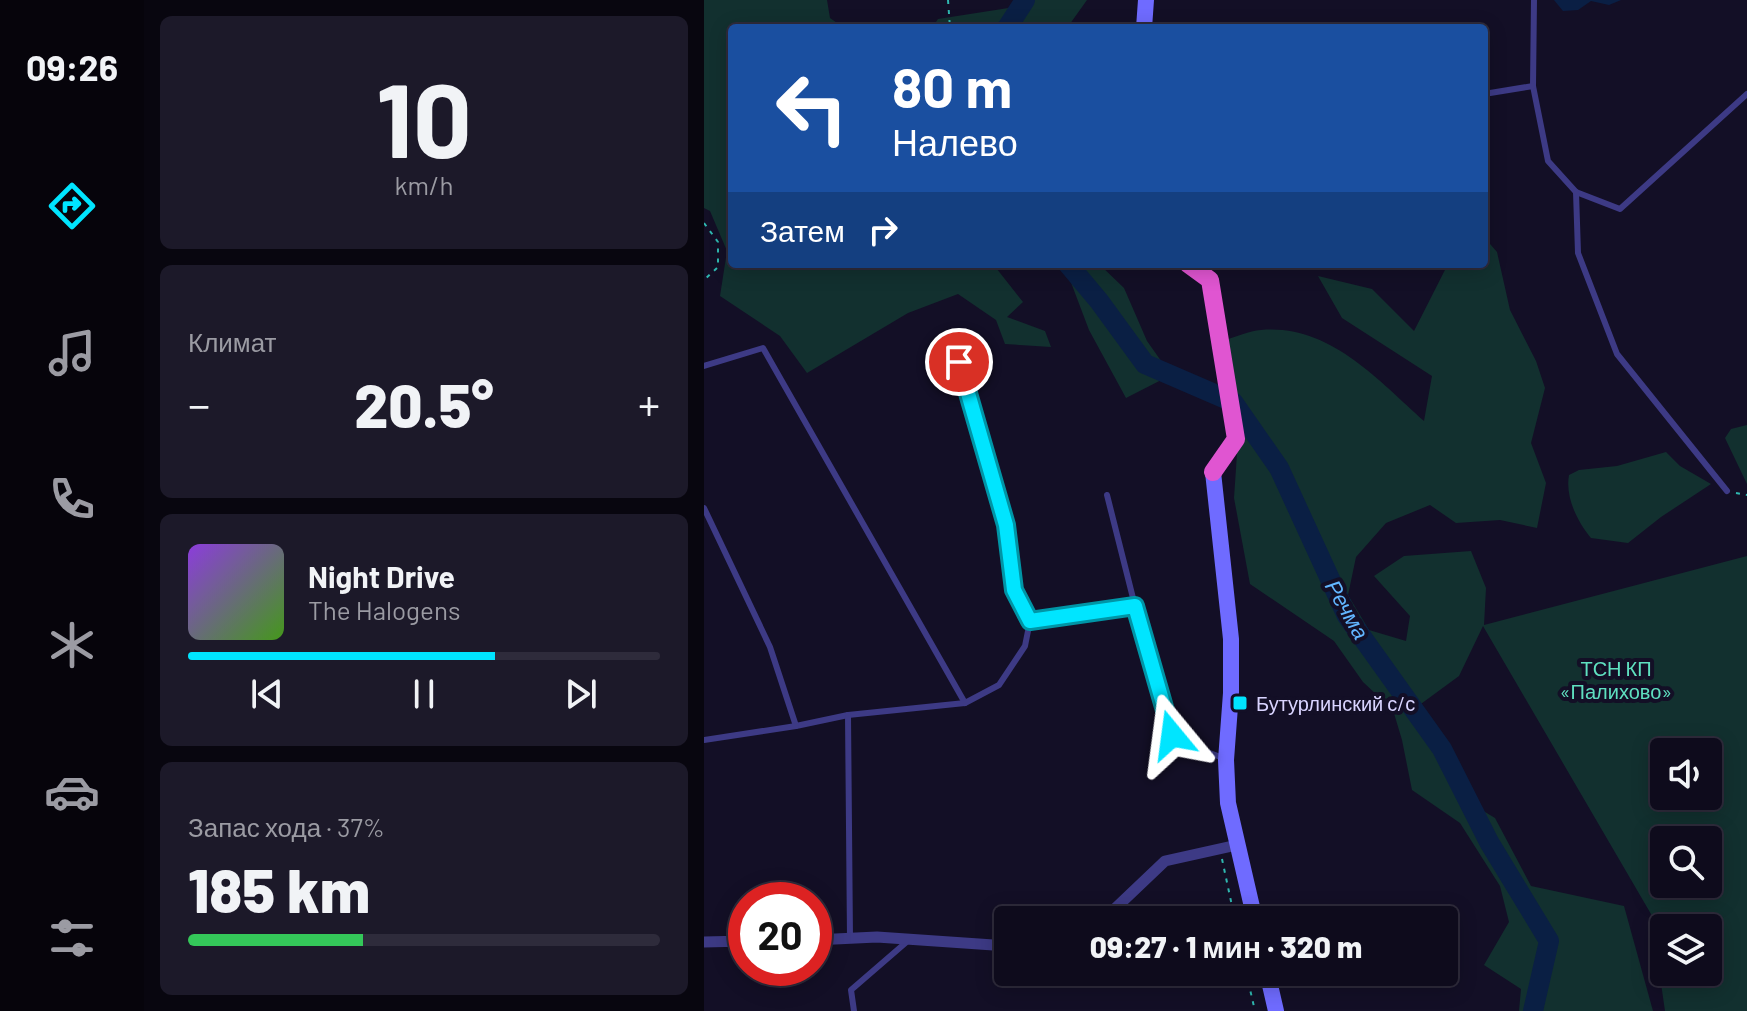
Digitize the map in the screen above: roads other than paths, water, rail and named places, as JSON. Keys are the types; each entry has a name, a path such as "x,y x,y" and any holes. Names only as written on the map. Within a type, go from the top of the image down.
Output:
{"highway":[{"path":"1194,268 1210,280 1236,439 1213,472"}],"main road":[{"path":"1144,24 1146,0"},
{"path":"1213,472 1231,639 1226,760 1228,803 1252,906"},
{"path":"1270,986 1276,1011"}],"street":[{"path":"1118,906 1165,861 1237,845"},
{"path":"832,940 910,939 994,945"},
{"path":"704,942 728,941"}],"lane":[{"path":"1534,0 1533,86 1548,161 1576,192 1620,209 1747,94"},
{"path":"1488,93 1533,86"},
{"path":"1576,192 1578,253 1617,354 1727,491"},
{"path":"704,366 763,348 965,703"},
{"path":"704,740 848,715 965,703 999,685 1025,646 1030,621 1014,590 1006,525 959,362"},
{"path":"1107,495 1172,735 1226,760"},
{"path":"704,508 770,647 796,726"},
{"path":"1030,621 1135,606"},
{"path":"848,715 850,939"},
{"path":"854,1011 851,990 910,939"}],"water":[{"path":"1554,0 1621,0 1609,5 1591,1 1578,10 1563,11"}],"waterway":[{"name":"Речма","path":"1010,24 1025,0"},
{"name":"Речма","path":"1071,268 1145,364 1233,402 1279,468 1347,616 1442,749 1489,842 1549,941 1533,1011"}],"place":[{"name":"Бутурлинский с/с","path":"1240,703"}],"park label":[{"name":"ТСН КП «Палихово»","path":"1616,680"}]}
